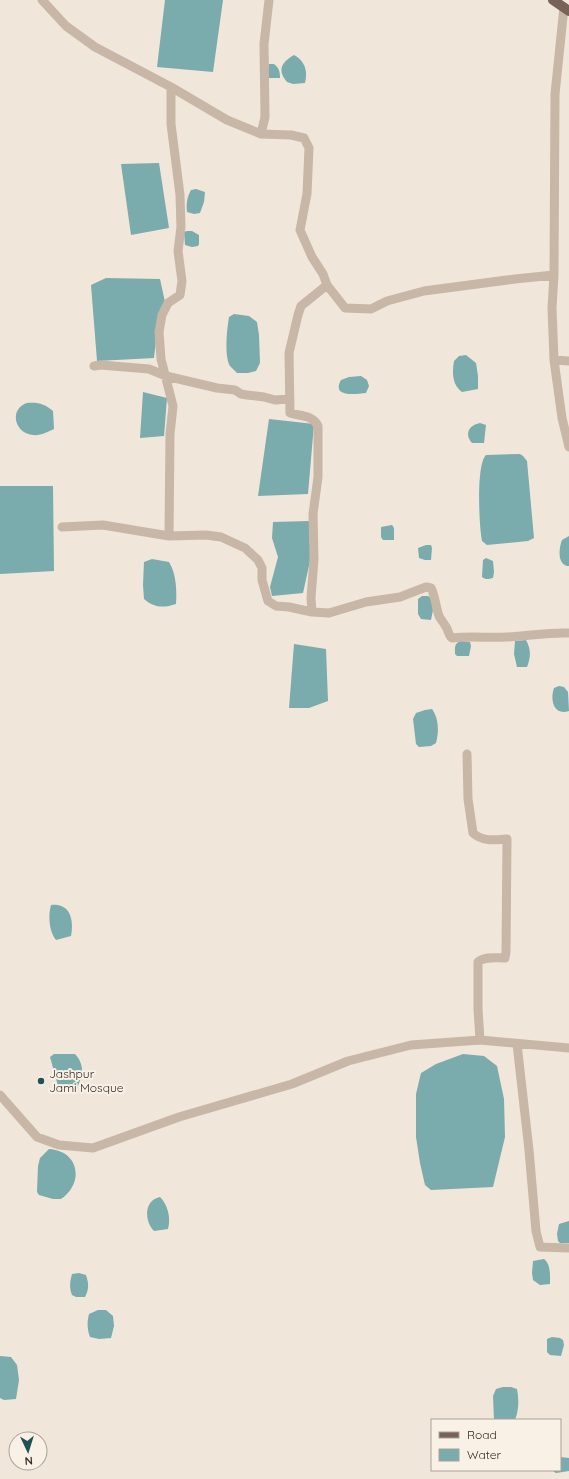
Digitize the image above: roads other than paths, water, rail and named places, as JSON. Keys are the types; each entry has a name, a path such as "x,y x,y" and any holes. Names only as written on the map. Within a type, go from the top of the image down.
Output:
{"main road":[{"path":"553,0 566,9"}],"street":[{"path":"42,0 66,26 95,48 171,87 227,120 261,134 292,135 304,138 309,148 307,194 300,230 312,257 323,274 327,285 345,308 371,309 387,302 424,291 554,275"},
{"path":"261,134 264,117 264,44 269,0"},
{"path":"566,9 555,94 554,275 552,308 554,360 562,418 569,447"},
{"path":"169,536 170,434 173,406 161,359 159,332 162,315 168,303 180,295 182,281 178,251 181,227 180,195 171,124 171,87"},
{"path":"312,612 311,598 314,559 314,514 318,477 318,426 312,419 290,413 289,353 300,306 327,285"},
{"path":"554,360 569,361"},
{"path":"94,366 113,365 149,369 166,376 217,388 235,390 241,394 275,400 290,399"},
{"path":"62,527 103,525 169,536 206,535 221,537 245,548 258,560 262,568 264,588 268,601 271,604 312,612 329,613 366,602 400,597 426,587 431,588 434,592 434,599 440,618 447,628 448,634 452,638 470,636 506,637 569,633"},
{"path":"467,754 468,798 473,834 479,839 507,839 506,952 505,958 486,958 478,962 478,1009 480,1040"},
{"path":"0,1095 37,1136 59,1145 93,1148 179,1117 292,1084 348,1061 411,1045 480,1040 569,1048"},
{"path":"517,1044 529,1150 536,1231 540,1247 569,1248"}],"water":[{"path":"165,0 223,0 213,72 157,67"},
{"path":"294,55 301,60 305,67 305,83 293,84 287,82 282,74 282,66"},
{"path":"269,64 274,64 277,67 280,78 269,78 267,76"},
{"path":"159,163 169,228 131,235 121,164"},
{"path":"196,189 205,192 204,202 200,213 194,214 187,212 187,203 191,190"},
{"path":"192,231 199,235 198,246 192,247 185,245 184,232"},
{"path":"106,278 160,279 165,302 159,314 154,358 97,361 91,285"},
{"path":"234,314 249,316 257,322 260,363 256,371 237,373 228,362 226,342 228,322 229,317"},
{"path":"466,355 476,363 478,389 462,392 456,386 453,374 453,365 454,361 459,356"},
{"path":"361,376 367,380 369,386 366,393 346,394 339,390 341,380 349,377"},
{"path":"143,392 167,398 164,436 140,438"},
{"path":"27,403 41,404 53,411 54,429 44,434 36,435 22,430 18,426 16,415 21,406"},
{"path":"269,419 314,424 308,494 258,496"},
{"path":"480,423 486,425 484,443 472,443 468,436 469,430 476,424"},
{"path":"520,454 527,461 534,538 528,541 487,545 482,541 479,510 480,482 483,461 486,455"},
{"path":"0,486 53,486 54,571 0,574"},
{"path":"310,521 310,561 303,593 272,596 270,587 278,557 272,538 273,522"},
{"path":"392,525 394,528 394,540 383,540 381,537 381,527"},
{"path":"569,536 569,566 567,566 560,559 560,547 562,540"},
{"path":"431,545 432,548 431,560 419,558 418,548"},
{"path":"486,558 493,561 493,578 486,579 482,577 483,560"},
{"path":"152,559 169,562 176,582 176,604 155,606 144,599 144,562"},
{"path":"422,596 428,596 431,598 433,610 431,620 421,619 418,614 418,599"},
{"path":"526,640 530,650 527,667 517,667 514,654 515,641"},
{"path":"461,641 470,642 471,646 469,656 457,656 455,654 456,644"},
{"path":"294,644 326,649 328,701 309,708 289,708"},
{"path":"559,686 564,687 568,692 569,711 559,711 554,706 552,697 554,688"},
{"path":"432,709 438,725 436,743 431,746 419,747 416,744 413,719 416,713"},
{"path":"51,905 63,907 70,914 72,925 71,936 56,940 50,923"},
{"path":"54,1054 75,1054 78,1058 82,1066 82,1074 77,1088 62,1089 58,1086 50,1057"},
{"path":"463,1054 484,1056 497,1066 504,1099 505,1137 493,1187 431,1190 425,1185 420,1163 416,1137 416,1094 421,1073 436,1064"},
{"path":"49,1149 59,1151 67,1156 75,1169 73,1185 68,1193 61,1199 53,1199 39,1195 37,1192 38,1166 40,1158"},
{"path":"160,1197 167,1208 169,1225 168,1229 154,1231 148,1222 147,1211 151,1202"},
{"path":"569,1221 569,1243 560,1243 558,1241 557,1234 559,1224"},
{"path":"544,1259 549,1267 550,1284 540,1285 533,1280 533,1261"},
{"path":"79,1273 86,1275 87,1278 88,1289 85,1297 76,1297 72,1295 71,1292 70,1284 72,1274"},
{"path":"98,1310 106,1310 113,1316 114,1326 111,1338 99,1339 90,1337 88,1331 89,1314"},
{"path":"552,1337 563,1340 564,1345 561,1356 550,1355 547,1352 547,1339"},
{"path":"0,1356 11,1357 17,1365 19,1380 16,1399 4,1400 0,1398"},
{"path":"511,1387 517,1389 518,1404 515,1419 494,1419 493,1396 496,1389"},
{"path":"561,1457 569,1458 569,1471 556,1473 553,1471 561,1471"}],"place":[{"name":"Jashpur Jami Mosque","path":"41,1081"}]}
